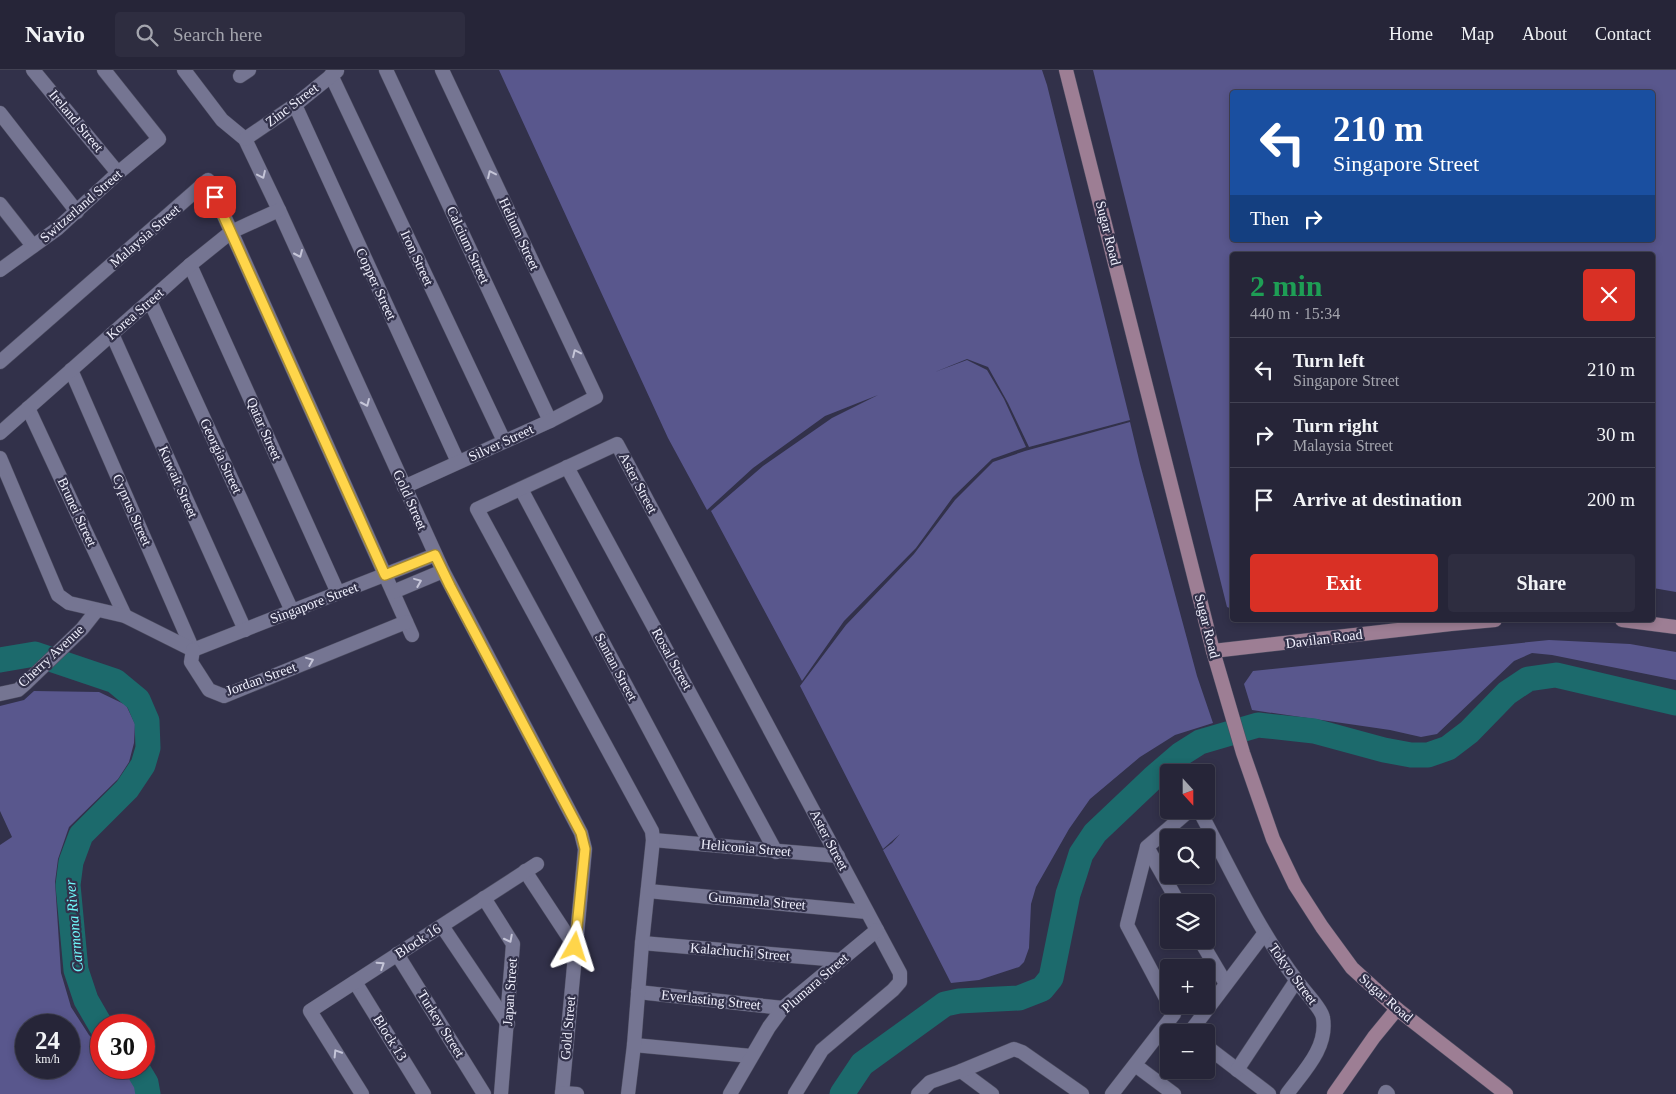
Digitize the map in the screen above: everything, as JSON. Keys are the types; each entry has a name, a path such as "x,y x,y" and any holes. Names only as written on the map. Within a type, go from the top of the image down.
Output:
{"main road":[{"name":"Sugar Road","path":"1066,70 1213,651 1243,753 1273,839 1295,885 1322,927 1352,968 1397,1009 1506,1094"},
{"name":"Davilan Road","path":"1213,651 1472,622"},
{"path":"1637,622 1676,627"},
{"path":"1334,1094 1397,1009"}],"street":[{"name":"Ireland Street","path":"33,70 118,172"},
{"name":"Switzerland Street","path":"0,270 77,212 118,172 159,139 104,70"},
{"path":"184,70 222,120 245,139"},
{"name":"Calcium Street","path":"386,70 550,420"},
{"name":"Helium Street","path":"442,70 596,397"},
{"name":"Zinc Street","path":"245,139 295,105 334,73"},
{"name":"Iron Street","path":"334,73 504,441"},
{"name":"Copper Street","path":"295,105 458,462"},
{"path":"0,113 77,212"},
{"name":"Gold Street","path":"245,139 442,571 581,833 585,849 562,1093"},
{"name":"Malaysia Street","path":"0,362 208,180 409,629"},
{"path":"0,204 34,246"},
{"name":"Korea Street","path":"0,432 190,265 231,232 279,210"},
{"name":"Qatar Street","path":"190,265 338,593"},
{"name":"Georgia Street","path":"150,300 292,611"},
{"name":"Kuwait Street","path":"112,334 245,630"},
{"name":"Cyprus Street","path":"71,370 193,650"},
{"name":"Silver Street","path":"404,488 596,397"},
{"name":"Brunei Street","path":"28,408 125,616"},
{"name":"Aster Street","path":"628,1094 653,840 652,831 477,509 617,444 900,973 900,982 893,990 822,1050 795,1094"},
{"path":"0,458 58,595 69,603 125,616 193,650"},
{"name":"Rosal Street","path":"567,467 776,852"},
{"name":"Santan Street","path":"521,489 711,845"},
{"name":"Singapore Street","path":"193,650 435,555"},
{"path":"393,592 442,571"},
{"name":"Cherry Avenue","path":"0,694 18,690 82,629 97,610"},
{"name":"Jordan Street","path":"193,650 191,662 209,690 224,696 409,629"},
{"path":"1160,987 1127,925 1147,847 1180,819"},
{"name":"Tokyo Street","path":"1204,819 1264,934 1296,981 1323,1015 1324,1034 1315,1055 1287,1094"},
{"name":"Heliconia Street","path":"653,840 838,856"},
{"path":"1147,847 1173,894"},
{"name":"Block 16","path":"362,1094 310,1011 531,868 575,947"},
{"name":"Gumamela Street","path":"648,891 867,912"},
{"name":"Japan Street","path":"484,898 513,944 501,1094"},
{"path":"442,926 508,1024"},
{"name":"Plumara Street","path":"730,1094 768,1028 783,1008 877,930"},
{"path":"1195,1024 1264,934"},
{"name":"Kalachuchi Street","path":"642,943 839,960"},
{"path":"1205,949 1226,984"},
{"name":"Turkey Street","path":"397,954 484,1094"},
{"path":"1237,1070 1296,981"},
{"name":"Block 13","path":"355,982 424,1094"},
{"name":"Everlasting Street","path":"638,992 783,1008"},
{"path":"1112,1094 1135,1065 1167,1014"},
{"path":"634,1045 751,1056"},
{"path":"918,1094 930,1082 1014,1049 1022,1052 1082,1094"},
{"path":"1215,1053 1269,1094"},
{"path":"1135,1065 1174,1094"},
{"path":"961,1071 992,1094"},
{"path":"562,1093 577,1094"}],"shaded area":[{"path":"499,70 1042,70 1130,420 1029,447 988,367 967,359 935,372 967,360 987,370 1004,399 1026,447 992,459 953,497 916,548 844,621 802,681 711,511 763,466 832,418 878,395 825,416 753,468 707,510 668,438"},
{"path":"1093,70 1676,70 1676,592 1655,588 1655,252 1230,252 1230,608 1227,607"},
{"path":"1130,422 1197,676 1213,723 1175,735 1140,757 1090,799 1069,829 1036,887 1031,904 1029,948 1024,962 1019,967 979,980 951,983 883,850 900,834 883,849 800,686 846,625 914,554 955,500 993,462 1025,451"},
{"path":"1549,640 1630,644 1676,652 1676,680 1552,655 1532,653 1514,661 1437,734 1421,737 1390,730 1252,710 1244,684 1253,671"},
{"path":"34,691 99,692 126,705 135,724 134,743 129,762 118,779 69,827 58,859 55,882 61,973 71,1007 76,1014 15,1014 15,1079 80,1079 80,1021 90,1036 90,1079 131,1079 137,1094 0,1094 0,845 12,837 0,811 0,706 24,700"}],"waterway":[{"name":"Carmona River","path":"0,660 35,654 115,681 138,700 147,721 148,748 143,765 127,789 81,835 71,862 68,885 76,970 86,1000 94,1014"},
{"path":"842,1094 862,1064 945,1004 959,1001 1019,998 1042,989 1051,978 1068,894 1081,854 1095,833 1153,778 1181,754 1200,742 1258,725 1314,731 1384,750 1411,755 1428,755 1448,748 1469,732 1507,693 1528,679 1556,675 1676,703"},
{"name":"Carmona River","path":"144,1079 148,1094"}],"route":[{"path":"215,197 385,575 435,555 581,833 585,849 575,947"}]}
